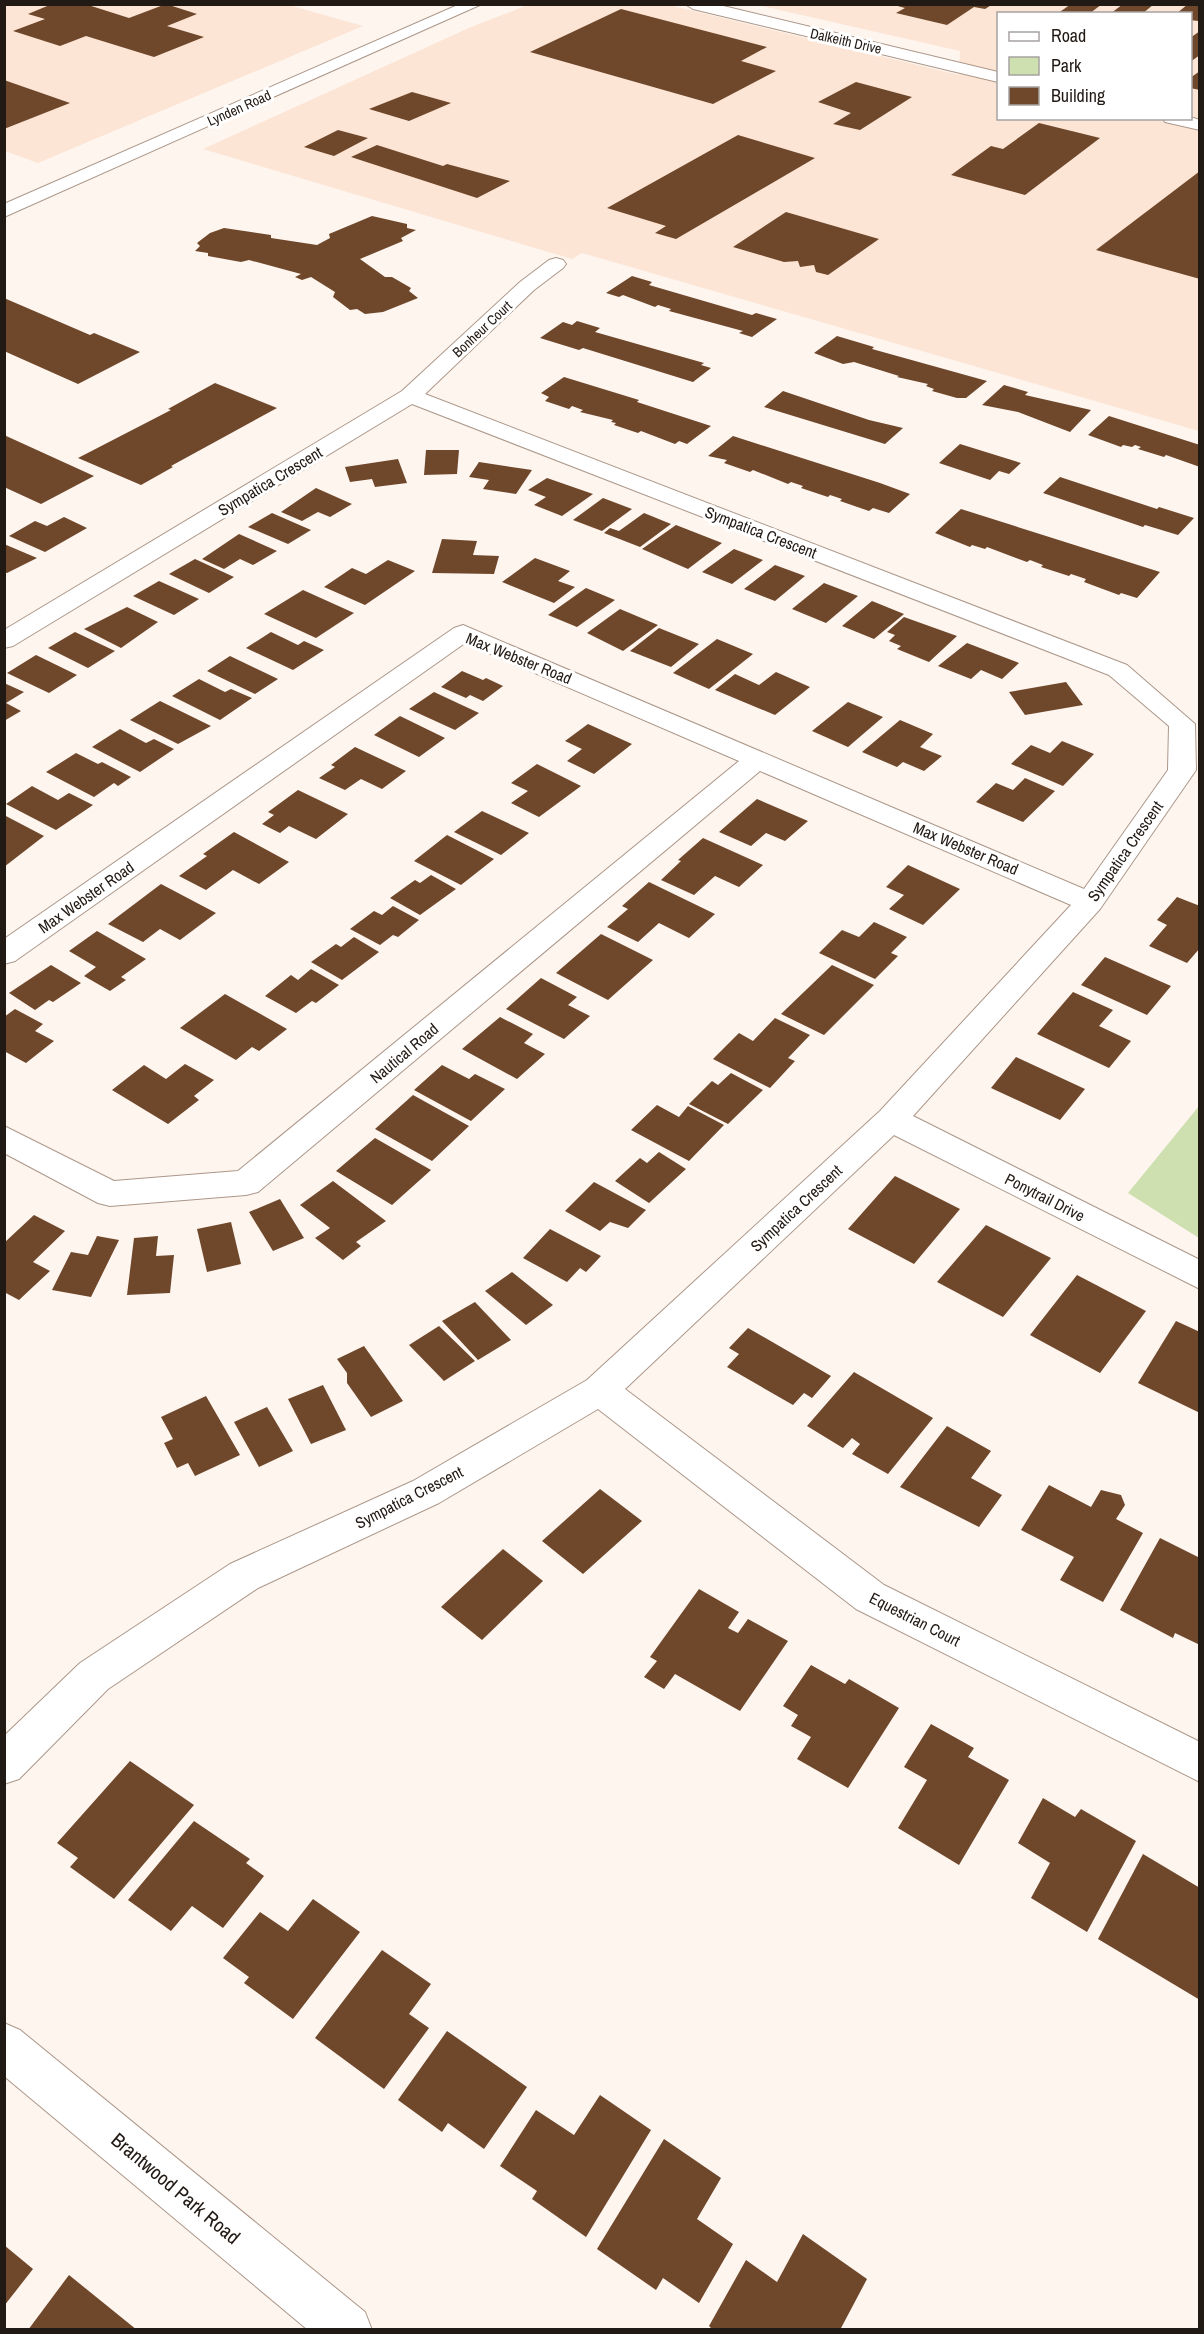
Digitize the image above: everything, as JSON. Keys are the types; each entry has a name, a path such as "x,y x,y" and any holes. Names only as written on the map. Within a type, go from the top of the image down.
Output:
{"street":[{"name":"Lynden Road","path":"4,211 474,4"},
{"name":"Dalkeith Drive","path":"693,4 997,77"},
{"path":"1180,120 1200,125"},
{"name":"Bonheur Court","path":"410,396 527,286 556,264"},
{"name":"Sympatica Crescent","path":"4,641 410,396 1118,670 1182,724 1182,770 1090,902 891,1119 600,1390 426,1492 244,1576 94,1676 4,1765"},
{"name":"Max Webster Road","path":"4,954 463,633 1090,902"},
{"name":"Nautical Road","path":"4,1138 110,1194 246,1183 758,759"},
{"name":"Ponytrail Drive","path":"891,1119 1200,1276"},
{"name":"Equestrian Court","path":"600,1390 870,1597 1200,1763"},
{"name":"Brantwood Park Road","path":"4,2046 347,2330"}],"shaded area":[{"path":"4,5 289,5 363,26 38,163 5,151"},
{"path":"528,5 669,5 959,75 960,51 758,5 1199,5 1199,431 582,253 572,259 203,149 471,27"}],"green space":[{"path":"1199,1106 1199,1238 1128,1193"}],"building":[{"path":"52,4 85,4 129,18 166,4 197,14 167,26 204,37 154,57 86,36 60,46 13,31 45,19 28,14"},
{"path":"993,4 985,9 974,7 947,25 896,13 905,8 894,5"},
{"path":"1071,4 1102,4 1092,12 1060,12"},
{"path":"1123,4 1154,4 1144,12 1113,12"},
{"path":"1188,4 1200,4 1198,21 1192,20 1192,12 1178,12"},
{"path":"621,9 767,47 741,61 776,71 713,104 530,52"},
{"path":"1200,31 1200,55 1192,61 1192,37"},
{"path":"1200,71 1200,90 1192,88 1192,77"},
{"path":"4,80 70,103 4,129"},
{"path":"856,82 912,97 860,130 833,124 851,113 818,102"},
{"path":"412,92 451,103 409,121 369,109"},
{"path":"1039,123 1100,138 1025,195 951,175 991,146 1003,149"},
{"path":"338,130 368,138 334,156 304,147"},
{"path":"738,135 815,158 676,239 655,233 666,226 607,208"},
{"path":"377,145 443,166 447,164 510,181 477,198 351,157"},
{"path":"1200,171 1200,279 1096,250"},
{"path":"786,212 879,239 828,275 816,272 814,265 800,267 798,261 784,262 733,247"},
{"path":"372,216 407,224 407,228 416,230 401,238 403,241 360,259 385,277 392,277 411,288 409,291 418,298 383,312 365,314 357,309 350,310 333,297 335,292 311,277 302,280 295,277 301,274 249,260 241,262 208,256 208,253 195,251 200,246 197,243 210,233 224,228 317,245 330,238 329,234"},
{"path":"632,276 652,282 649,285 752,315 756,313 777,319 752,337 739,333 743,331 669,311 671,309 658,305 655,307 623,295 619,297 606,293"},
{"path":"4,298 90,335 94,333 140,352 78,384 4,351"},
{"path":"577,321 600,328 595,332 704,363 701,365 711,368 693,382 583,348 579,350 540,338 563,322 572,325"},
{"path":"837,336 874,347 872,349 987,381 966,398 957,398 932,391 934,389 926,386 928,384 897,377 899,376 854,362 843,364 814,353"},
{"path":"564,377 639,400 637,402 711,426 687,444 679,441 675,444 641,431 638,433 614,425 616,423 611,422 613,420 580,412 583,410 572,406 569,409 545,401 549,397 541,393"},
{"path":"215,383 277,408 141,485 78,458 171,410 168,409"},
{"path":"1004,385 1028,392 1025,395 1091,410 1070,432 1018,412 982,405"},
{"path":"783,391 869,420 903,428 885,444 764,407"},
{"path":"1109,416 1200,445 1200,467 1166,455 1164,457 1138,449 1141,447 1135,445 1121,447 1088,435"},
{"path":"4,435 94,476 41,504 4,487"},
{"path":"733,436 910,494 889,513 873,508 869,511 840,501 842,499 801,488 803,486 791,482 788,484 753,470 750,472 724,463 727,460 708,456"},
{"path":"960,444 1021,463 1009,474 999,471 990,480 939,463"},
{"path":"426,450 459,450 457,474 424,475"},
{"path":"398,459 407,483 375,487 372,479 350,482 345,467"},
{"path":"479,462 532,470 516,494 483,489 489,480 469,477"},
{"path":"1060,477 1157,509 1159,507 1194,518 1178,535 1145,525 1143,527 1043,493"},
{"path":"547,478 593,494 562,516 534,505 546,497 528,490"},
{"path":"316,488 352,504 330,517 318,512 302,521 281,512"},
{"path":"603,498 632,509 602,531 573,520"},
{"path":"961,509 1160,572 1137,598 1121,593 1119,595 1084,582 1086,579 1041,567 1043,565 1030,560 1027,562 987,547 985,549 972,545 970,547 935,533"},
{"path":"272,513 311,530 288,544 248,527"},
{"path":"644,513 671,524 640,547 604,533 610,528 619,531"},
{"path":"64,517 87,528 45,552 9,536 35,521 47,526"},
{"path":"676,525 722,543 688,569 642,549"},
{"path":"239,534 277,551 253,565 240,559 224,569 202,559"},
{"path":"442,539 477,541 473,555 499,556 494,574 432,573"},
{"path":"4,544 37,558 7,573 4,572"},
{"path":"734,549 763,560 732,584 702,572"},
{"path":"535,558 570,571 558,581 575,587 554,603 502,582"},
{"path":"195,559 234,577 209,593 169,574"},
{"path":"388,560 415,571 365,605 324,587 352,568 366,574"},
{"path":"775,565 805,576 775,601 744,589"},
{"path":"159,581 199,599 174,615 133,596"},
{"path":"824,583 858,596 826,623 792,609"},
{"path":"586,588 615,600 577,627 548,615"},
{"path":"303,590 354,613 316,638 264,614"},
{"path":"872,601 904,614 874,639 842,626"},
{"path":"127,607 158,622 121,648 84,629"},
{"path":"620,609 658,625 623,651 587,633"},
{"path":"904,617 957,636 929,662 897,649 901,646 889,641 895,635 887,632"},
{"path":"659,628 699,644 671,667 630,651"},
{"path":"75,632 115,651 88,668 48,648"},
{"path":"271,632 298,645 304,641 324,650 293,670 246,648"},
{"path":"717,639 753,654 709,689 673,673"},
{"path":"967,643 1019,663 1002,679 981,670 971,679 938,666"},
{"path":"36,655 77,675 49,693 7,673"},
{"path":"230,656 278,679 255,694 207,671"},
{"path":"462,671 503,686 483,701 470,695 466,698 441,687"},
{"path":"776,672 810,687 775,715 715,690 735,674 759,685"},
{"path":"199,679 225,692 231,689 252,698 220,720 172,696"},
{"path":"1066,682 1083,705 1025,715 1009,692"},
{"path":"4,683 24,692 6,703 21,711 4,721"},
{"path":"434,692 479,713 455,730 409,709"},
{"path":"160,701 211,726 178,744 130,720"},
{"path":"848,702 883,717 848,747 812,731"},
{"path":"400,716 445,738 419,757 374,735"},
{"path":"900,720 933,734 920,747 942,756 924,771 903,762 897,767 862,752"},
{"path":"588,724 632,744 594,774 567,761 582,749 565,741"},
{"path":"120,729 146,743 154,739 174,749 140,772 92,747"},
{"path":"1062,741 1094,754 1063,786 1011,764 1031,745 1050,753"},
{"path":"355,747 406,771 382,789 361,779 345,790 319,778 335,767 331,765"},
{"path":"76,753 98,764 102,762 131,777 118,786 114,783 94,797 46,772"},
{"path":"537,764 581,786 539,817 511,803 528,791 511,783"},
{"path":"1025,778 1055,791 1023,822 976,802 996,783 1013,790"},
{"path":"32,786 58,800 69,793 93,805 56,830 6,804"},
{"path":"298,790 348,814 316,839 289,826 280,833 262,824 274,815 268,812"},
{"path":"757,799 808,821 785,841 766,833 751,846 719,832"},
{"path":"482,811 529,833 501,855 454,832"},
{"path":"4,815 44,836 4,867"},
{"path":"234,832 289,862 259,884 233,870 206,890 179,876 207,856 203,854"},
{"path":"447,835 494,859 461,885 414,861"},
{"path":"703,838 763,865 739,887 715,876 694,895 661,880 681,861 678,860"},
{"path":"908,865 960,889 923,925 889,909 904,895 886,887"},
{"path":"431,875 456,889 420,915 390,898 415,880 420,883"},
{"path":"649,882 715,914 689,938 659,923 638,942 607,927 628,909 622,906"},
{"path":"161,884 216,913 180,940 160,929 143,942 108,924"},
{"path":"1177,897 1200,906 1200,948 1187,963 1149,946 1167,925 1157,920"},
{"path":"393,906 419,920 398,937 393,935 380,945 350,929 374,911 382,915"},
{"path":"874,922 907,937 891,953 898,956 875,979 819,953 842,930 859,937"},
{"path":"97,931 146,959 121,977 126,980 110,991 84,976 96,967 69,951"},
{"path":"601,934 653,960 608,1000 556,973"},
{"path":"354,937 379,952 342,980 311,962 336,944 341,947"},
{"path":"1105,957 1171,986 1147,1015 1081,985"},
{"path":"51,965 81,983 53,1002 49,1000 35,1010 9,993"},
{"path":"832,965 874,985 824,1035 781,1014"},
{"path":"311,969 339,985 316,1003 312,1001 296,1013 265,996 291,975 298,980"},
{"path":"541,978 577,997 568,1005 590,1016 564,1039 506,1009"},
{"path":"1073,992 1113,1010 1099,1026 1131,1041 1109,1068 1037,1034"},
{"path":"225,994 287,1029 259,1051 252,1047 236,1060 180,1028"},
{"path":"15,1009 43,1024 35,1031 54,1041 26,1063 4,1051 4,1017"},
{"path":"500,1017 533,1034 524,1043 545,1054 517,1079 462,1049"},
{"path":"775,1018 810,1035 788,1058 795,1061 770,1088 713,1059 739,1033 753,1041"},
{"path":"1016,1057 1085,1089 1060,1120 991,1088"},
{"path":"185,1064 214,1080 194,1096 199,1100 168,1124 112,1090 144,1065 166,1079"},
{"path":"442,1065 469,1079 475,1074 505,1089 471,1121 414,1090"},
{"path":"731,1073 763,1090 728,1124 689,1104 712,1081 718,1085"},
{"path":"413,1095 469,1126 432,1161 375,1129"},
{"path":"657,1105 679,1117 688,1106 724,1125 689,1161 631,1130"},
{"path":"375,1138 431,1170 392,1205 336,1171"},
{"path":"659,1152 686,1169 649,1203 615,1181 640,1158 647,1163"},
{"path":"895,1176 960,1209 914,1264 848,1229"},
{"path":"333,1181 386,1221 356,1242 361,1246 343,1260 315,1238 330,1228 300,1205"},
{"path":"594,1182 646,1210 628,1228 610,1222 600,1231 565,1211"},
{"path":"280,1199 304,1238 273,1251 249,1212"},
{"path":"34,1215 65,1231 33,1262 50,1271 19,1300 4,1292 4,1243"},
{"path":"231,1222 241,1264 207,1272 197,1229"},
{"path":"986,1225 1051,1258 1003,1317 937,1282"},
{"path":"550,1229 601,1256 586,1272 580,1268 567,1282 523,1258"},
{"path":"97,1236 119,1240 91,1297 52,1290 71,1252 88,1255"},
{"path":"158,1236 156,1256 174,1255 170,1293 127,1295 134,1238"},
{"path":"512,1272 553,1305 526,1325 485,1291"},
{"path":"1077,1275 1146,1311 1100,1373 1030,1335"},
{"path":"475,1302 511,1340 478,1360 442,1321"},
{"path":"1176,1321 1200,1332 1200,1413 1138,1383"},
{"path":"439,1326 475,1361 444,1381 409,1345"},
{"path":"748,1328 831,1376 812,1398 804,1393 793,1405 727,1367 739,1354 729,1348"},
{"path":"364,1346 403,1401 371,1417 347,1383 347,1373 337,1359"},
{"path":"854,1372 933,1418 888,1474 852,1454 860,1444 852,1438 843,1448 807,1426"},
{"path":"323,1385 346,1430 311,1444 288,1399"},
{"path":"206,1396 240,1455 195,1476 188,1463 177,1468 164,1443 173,1439 161,1417"},
{"path":"267,1407 293,1451 259,1467 234,1422"},
{"path":"947,1426 991,1451 971,1478 1002,1495 979,1527 900,1487"},
{"path":"1049,1485 1091,1507 1101,1490 1121,1495 1125,1505 1116,1519 1143,1533 1103,1602 1060,1580 1074,1557 1021,1530"},
{"path":"600,1489 642,1521 583,1574 542,1541"},
{"path":"1160,1538 1200,1558 1200,1645 1175,1633 1173,1638 1120,1610"},
{"path":"503,1549 543,1581 482,1640 441,1607"},
{"path":"699,1589 739,1612 728,1628 738,1633 748,1619 788,1641 740,1711 675,1674 664,1689 644,1677 657,1661 650,1657"},
{"path":"811,1665 845,1684 849,1679 899,1708 848,1788 797,1759 811,1737 791,1726 798,1715 783,1706"},
{"path":"931,1724 974,1748 968,1757 1009,1780 959,1865 898,1828 927,1780 904,1767"},
{"path":"130,1761 194,1805 114,1899 70,1867 78,1858 57,1843"},
{"path":"1043,1798 1075,1817 1081,1809 1136,1841 1087,1932 1031,1898 1050,1863 1018,1843"},
{"path":"194,1821 250,1859 246,1863 264,1876 223,1928 192,1906 171,1931 128,1900"},
{"path":"1143,1854 1200,1888 1200,2000 1098,1939"},
{"path":"313,1899 360,1932 293,2019 244,1983 249,1977 223,1958 260,1912 288,1931"},
{"path":"382,1950 431,1984 409,2014 429,2028 384,2089 315,2038"},
{"path":"447,2031 527,2087 484,2149 448,2123 442,2132 398,2100"},
{"path":"600,2095 651,2130 586,2237 532,2199 537,2191 500,2166 536,2110 574,2135"},
{"path":"664,2139 721,2178 697,2219 733,2244 699,2303 663,2278 656,2290 597,2249"},
{"path":"803,2234 867,2279 840,2330 713,2330 709,2326 746,2260 777,2282"},
{"path":"4,2245 33,2269 4,2306"},
{"path":"69,2275 137,2330 28,2330"}]}
